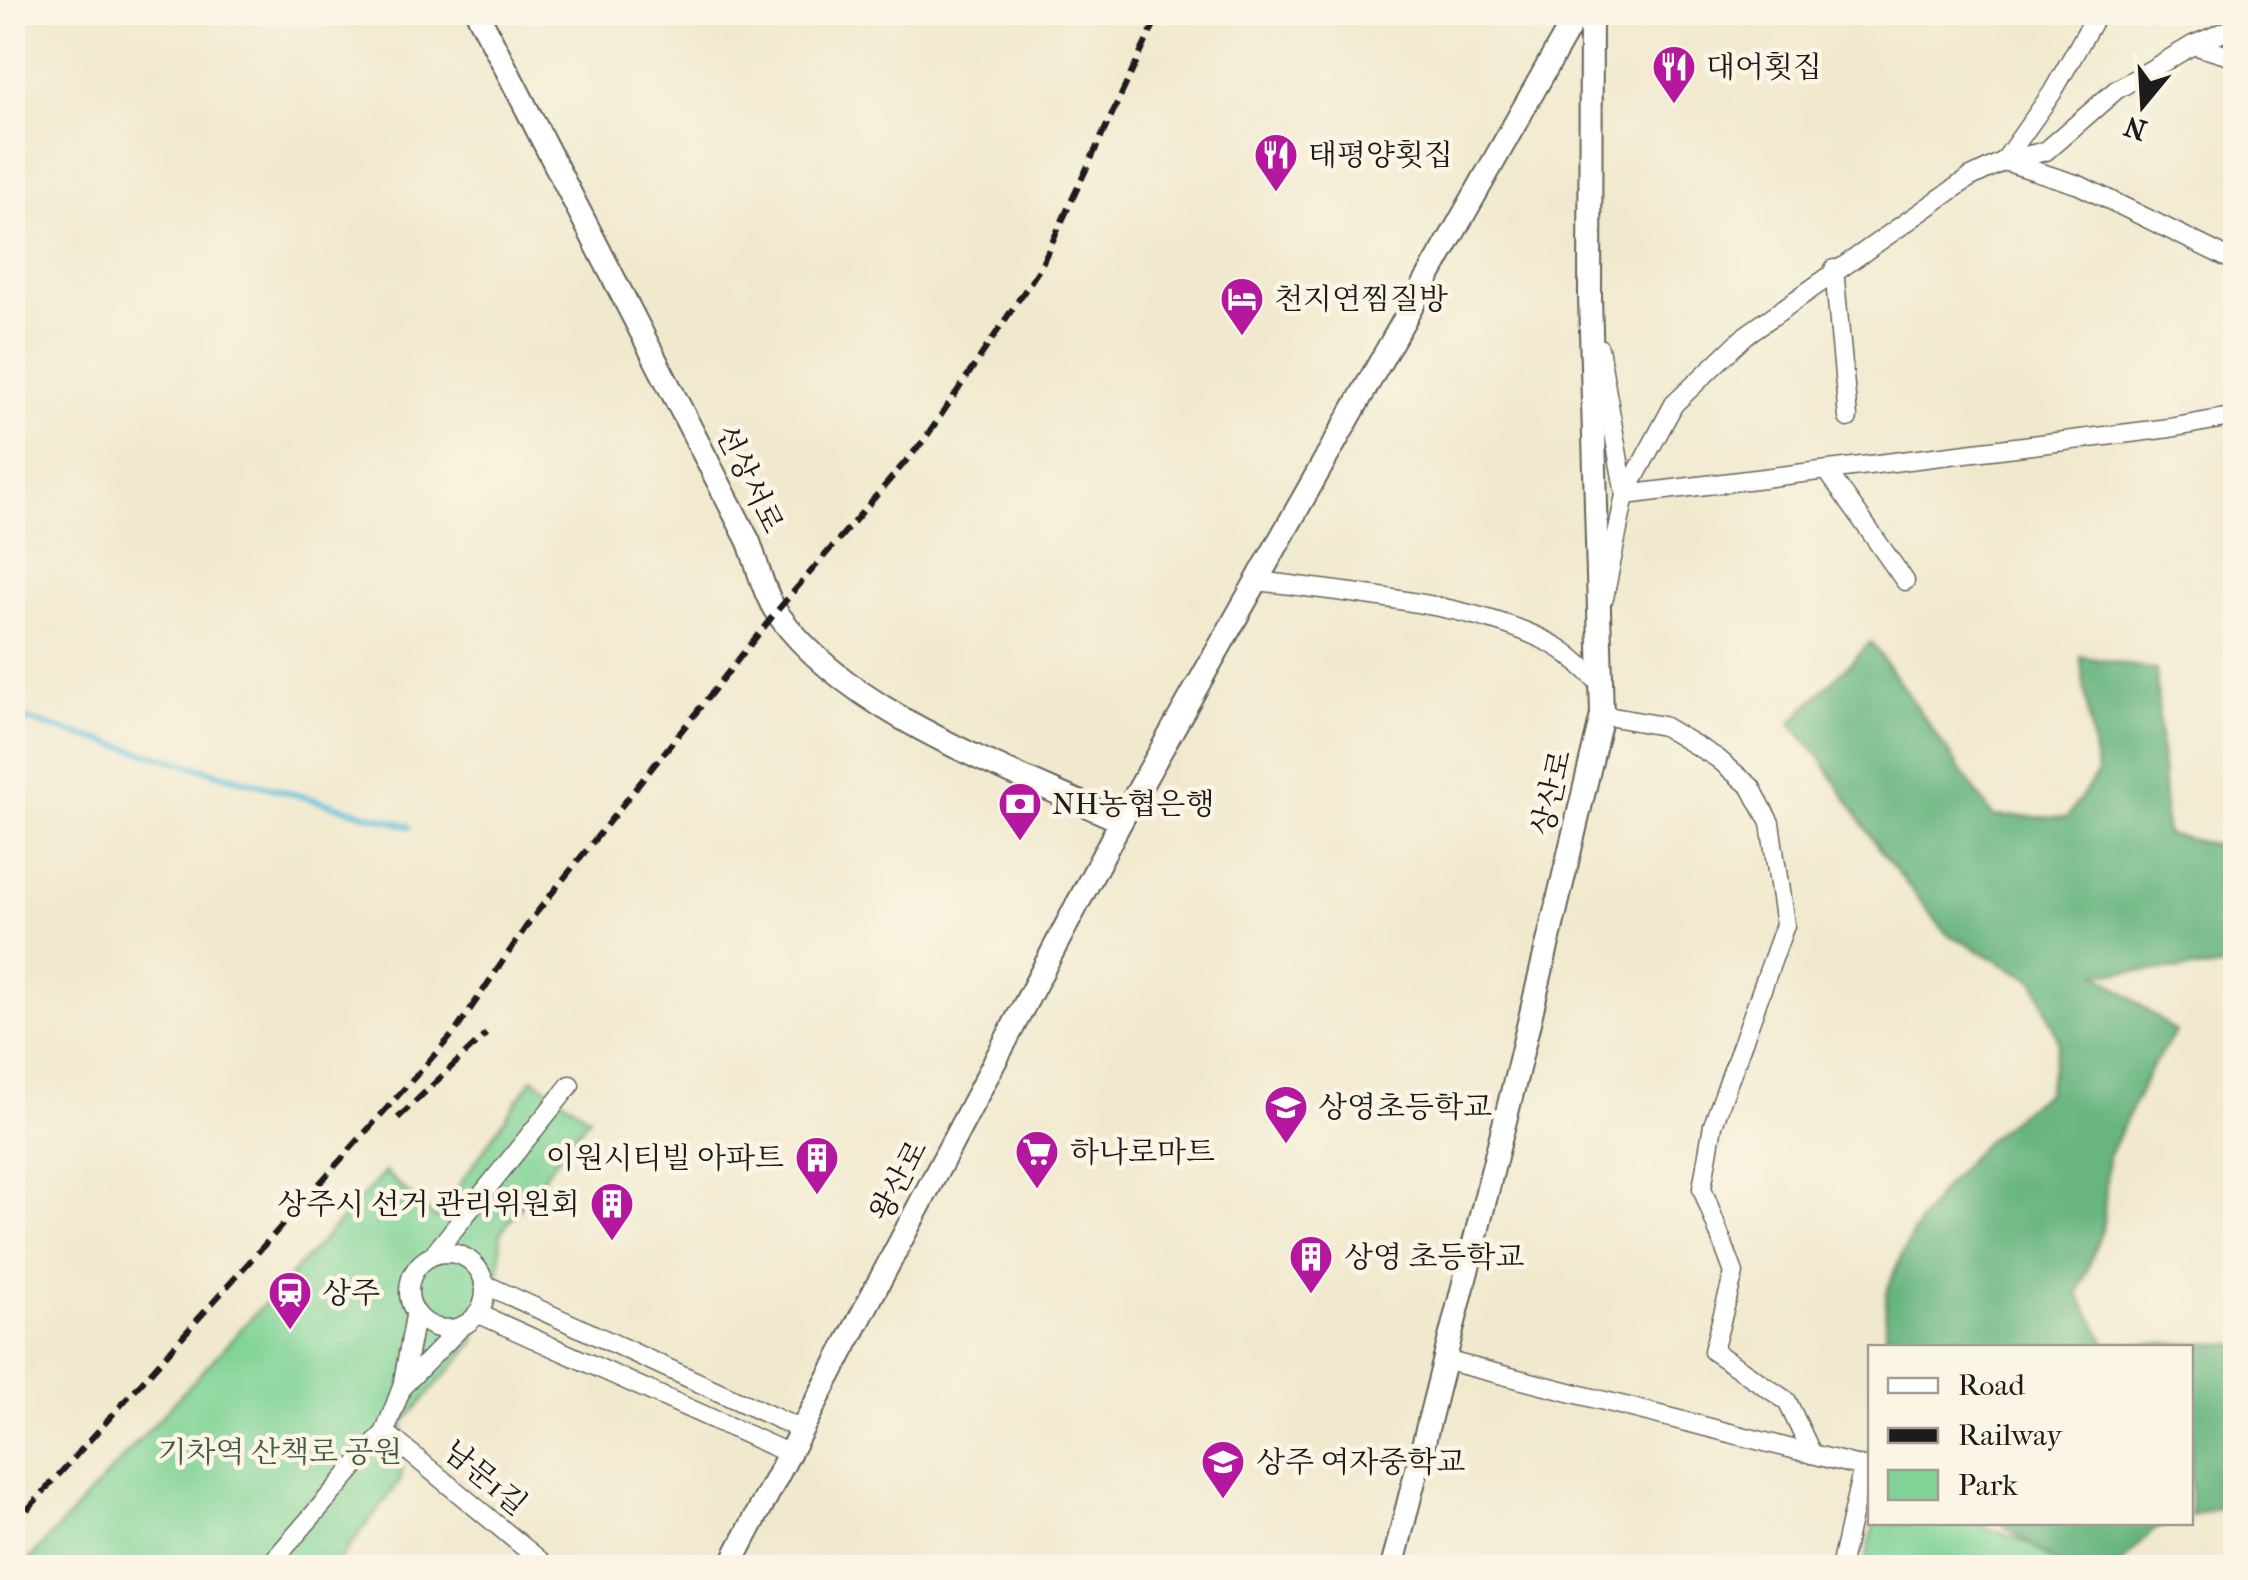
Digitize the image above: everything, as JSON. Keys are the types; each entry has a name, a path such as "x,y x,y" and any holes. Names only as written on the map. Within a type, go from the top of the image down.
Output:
{"street":[{"name":"선상서로","path":"477,12 723,491 776,612 829,668 860,692 924,729 1122,821"},
{"name":"왕산로","path":"728,1568 1122,821 1578,12"},
{"name":"상산로","path":"1392,1568 1602,715 1590,296 1592,12"},
{"path":"2004,160 2052,93 2098,12"},
{"path":"1602,613 1625,495 1674,404 1746,335 1834,269 1969,178 2004,160 2046,152 2116,90 2193,45 2236,27"},
{"path":"2193,45 2236,58"},
{"path":"2004,160 2078,186 2236,262"},
{"path":"1834,269 1848,418"},
{"path":"1590,296 1625,495"},
{"path":"1625,495 1828,472 2236,416"},
{"path":"1828,472 1905,581"},
{"path":"1259,581 1405,602 1495,623 1559,648 1600,683"},
{"path":"1602,715 1663,726 1717,758 1751,787 1770,823 1784,926 1713,1125 1702,1188 1734,1273 1713,1351 1787,1401 1812,1454"},
{"path":"267,1568 385,1432 402,1387 415,1316 410,1286 415,1270 434,1254 570,1085"},
{"path":"464,1217 464,1258"},
{"path":"434,1254 464,1258 473,1263 484,1284 802,1430"},
{"path":"402,1387 472,1318 484,1284"},
{"path":"415,1316 446,1330 472,1318 790,1454"},
{"path":"1444,1360 1863,1467 1840,1568"},
{"name":"남문1길","path":"385,1432 549,1568"}],"green space":[{"path":"1871,642 1993,816 2067,818 2097,774 2080,656 2156,670 2166,834 2235,849 2235,967 2098,973 2176,1032 2151,1068 2108,1157 2103,1227 2078,1294 2106,1343 2235,1344 2235,1503 2193,1515 2193,1345 1886,1345 1887,1293 1916,1228 1975,1153 2047,1092 2059,1042 2035,981 1946,933 1879,849 1821,759 1791,723"},
{"name":"기차역 산책로 공원","path":"533,1078 589,1117 501,1232 500,1267 473,1344 404,1422 401,1480 334,1567 22,1568 385,1172 436,1219"},
{"path":"1874,1525 1978,1525 2094,1567 1864,1568"},
{"path":"2003,1525 2167,1525 2154,1529 2117,1568 2063,1567"}],"waterway":[{"path":"12,716 409,826"}],"railway":[{"path":"12,1527 455,1032 530,921 776,612 925,439 1040,268 1160,12"},
{"path":"398,1118 486,1034"}],"place":[{"name":"대어횟집","path":"1674,105"},
{"name":"태평양횟집","path":"1276,193"},
{"name":"천지연찜질방","path":"1242,337"},
{"name":"NH농협은행","path":"1020,842"},
{"name":"상영초등학교","path":"1286,1145"},
{"name":"하나로마트","path":"1037,1190"},
{"name":"이원시티빌 아파트","path":"817,1196"},
{"name":"상주시 선거 관리위원회","path":"612,1242"},
{"name":"상영 초등학교","path":"1311,1295"},
{"name":"상주","path":"290,1331"},
{"name":"상주 여자중학교","path":"1223,1500"}]}
